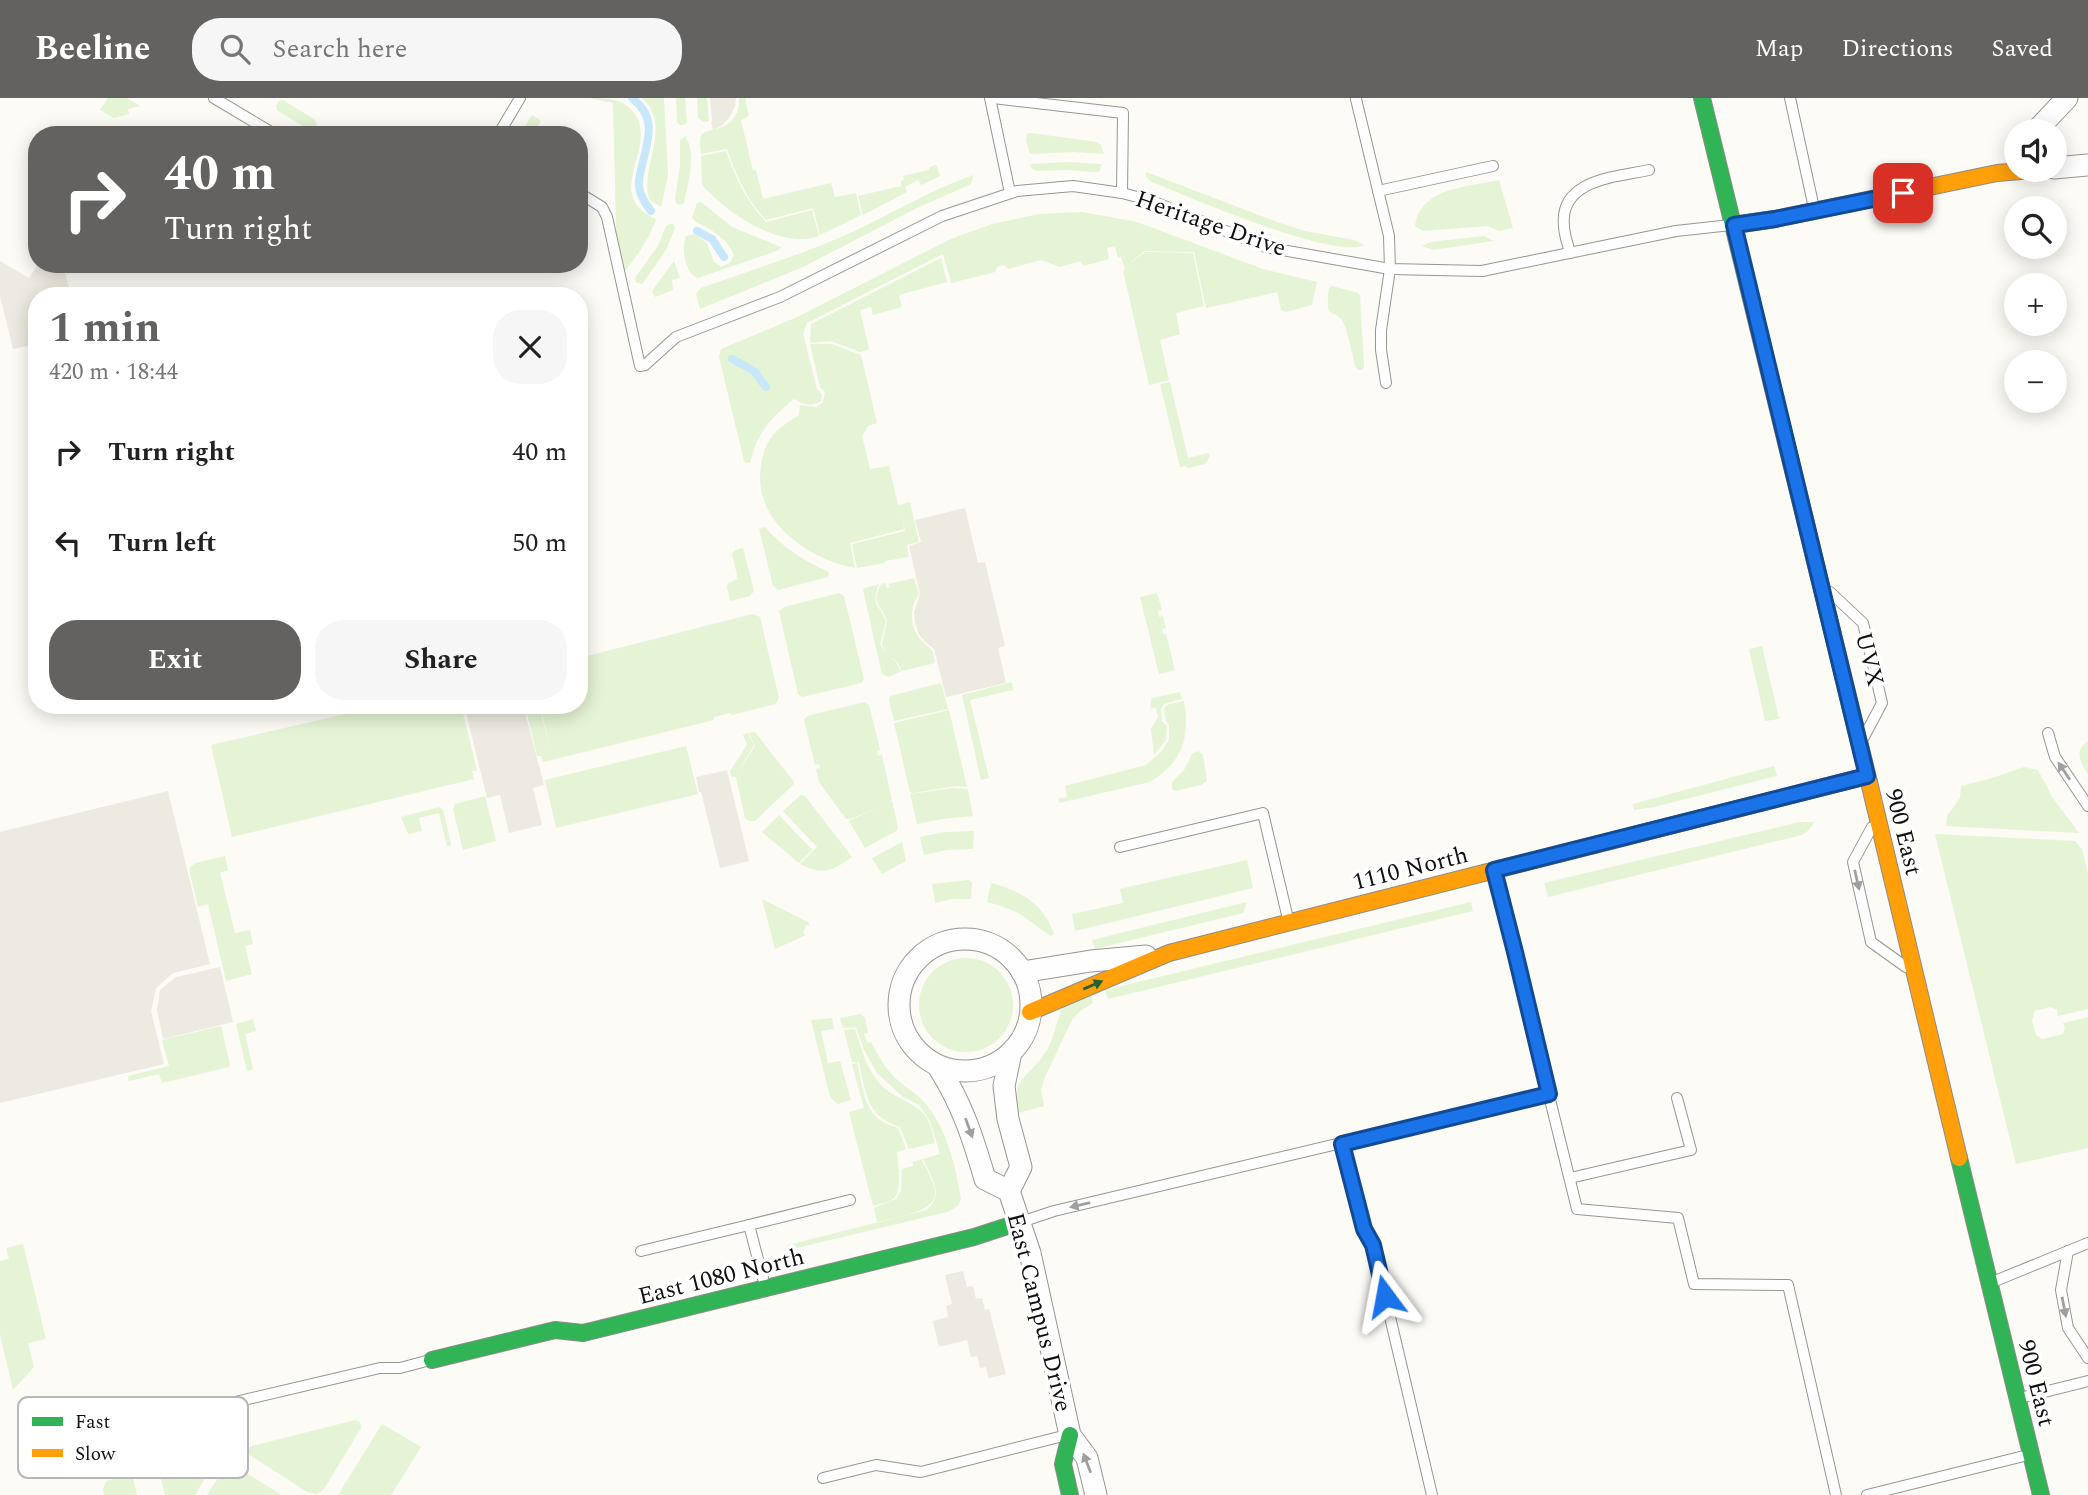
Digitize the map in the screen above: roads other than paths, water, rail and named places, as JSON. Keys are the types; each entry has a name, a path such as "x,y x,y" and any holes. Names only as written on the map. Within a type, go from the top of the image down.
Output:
{"street":[{"name":"900 East","path":"1702,98 2041,1495"},
{"path":"2047,119 2067,98"},
{"path":"2067,167 2088,165"},
{"path":"1997,173 2004,166"},
{"path":"1734,225 2004,172"},
{"name":"1110 North","path":"1030,1012 1169,953 1867,776"},
{"path":"969,939 990,944 1009,956 1022,972 1030,991 1030,1012 1026,1029 1010,1057 967,1071 939,1068 912,1045 902,1026 898,1005 902,984 912,965 928,950 948,941 969,939"},
{"path":"1022,972 1169,953"},
{"name":"East Campus Drive","path":"1009,1191 1021,1167 1008,1119 1004,1086 1010,1057"},
{"name":"East Campus Drive","path":"939,1068 954,1092 970,1128 985,1179 1009,1191 1030,1253 1070,1435 1087,1458 1096,1495"},
{"name":"East 1080 North","path":"432,1360 555,1330 583,1333 974,1237 1020,1222"},
{"name":"East Campus Drive","path":"1070,1435 1063,1464 1070,1495"}],"lane":[{"path":"214,98 261,126"},
{"path":"503,126 520,98"},
{"path":"1010,193 992,98 1123,113 1122,193"},
{"path":"1790,98 1815,211"},
{"path":"1356,99 1389,236 1390,269 1381,330 1386,383"},
{"path":"1378,191 1493,166"},
{"path":"1570,253 1563,225 1566,209 1575,192 1589,183 1649,170"},
{"name":"Heritage Drive","path":"588,199 601,207 607,217 640,366 645,365 676,337 780,297 942,216 1010,193 1073,186 1122,193 1152,201 1265,247 1390,269 1482,271 1676,231 1734,225"},
{"name":"UVX","path":"1820,583 1863,623 1882,703 1860,746"},
{"path":"2048,733 2055,757 2088,806"},
{"path":"1120,847 1263,813 1289,922"},
{"path":"1877,818 1853,862 1871,942 1915,973"},
{"path":"1494,870 1577,1209 1678,1218 1694,1284 1788,1285 1836,1495"},
{"path":"1020,1222 1054,1211 1549,1094"},
{"path":"1570,1178 1690,1150 1677,1098"},
{"path":"1342,1144 1364,1229 1373,1245 1432,1495"},
{"path":"641,1251 850,1200"},
{"path":"749,1225 765,1289"},
{"path":"1990,1284 2088,1243"},
{"path":"2068,1251 2061,1290 2068,1328 2088,1358"},
{"path":"248,1399 380,1368 400,1368 432,1360"},
{"path":"2018,1399 2088,1381"},
{"path":"823,1478 876,1465 921,1472 1070,1435"},
{"path":"1867,1495 2031,1455"}],"waterway":[{"path":"632,98 646,114 648,122 648,140 639,184 642,196 651,211"},
{"path":"697,231 712,239 724,257"},
{"path":"732,359 754,371 766,387"}]}
